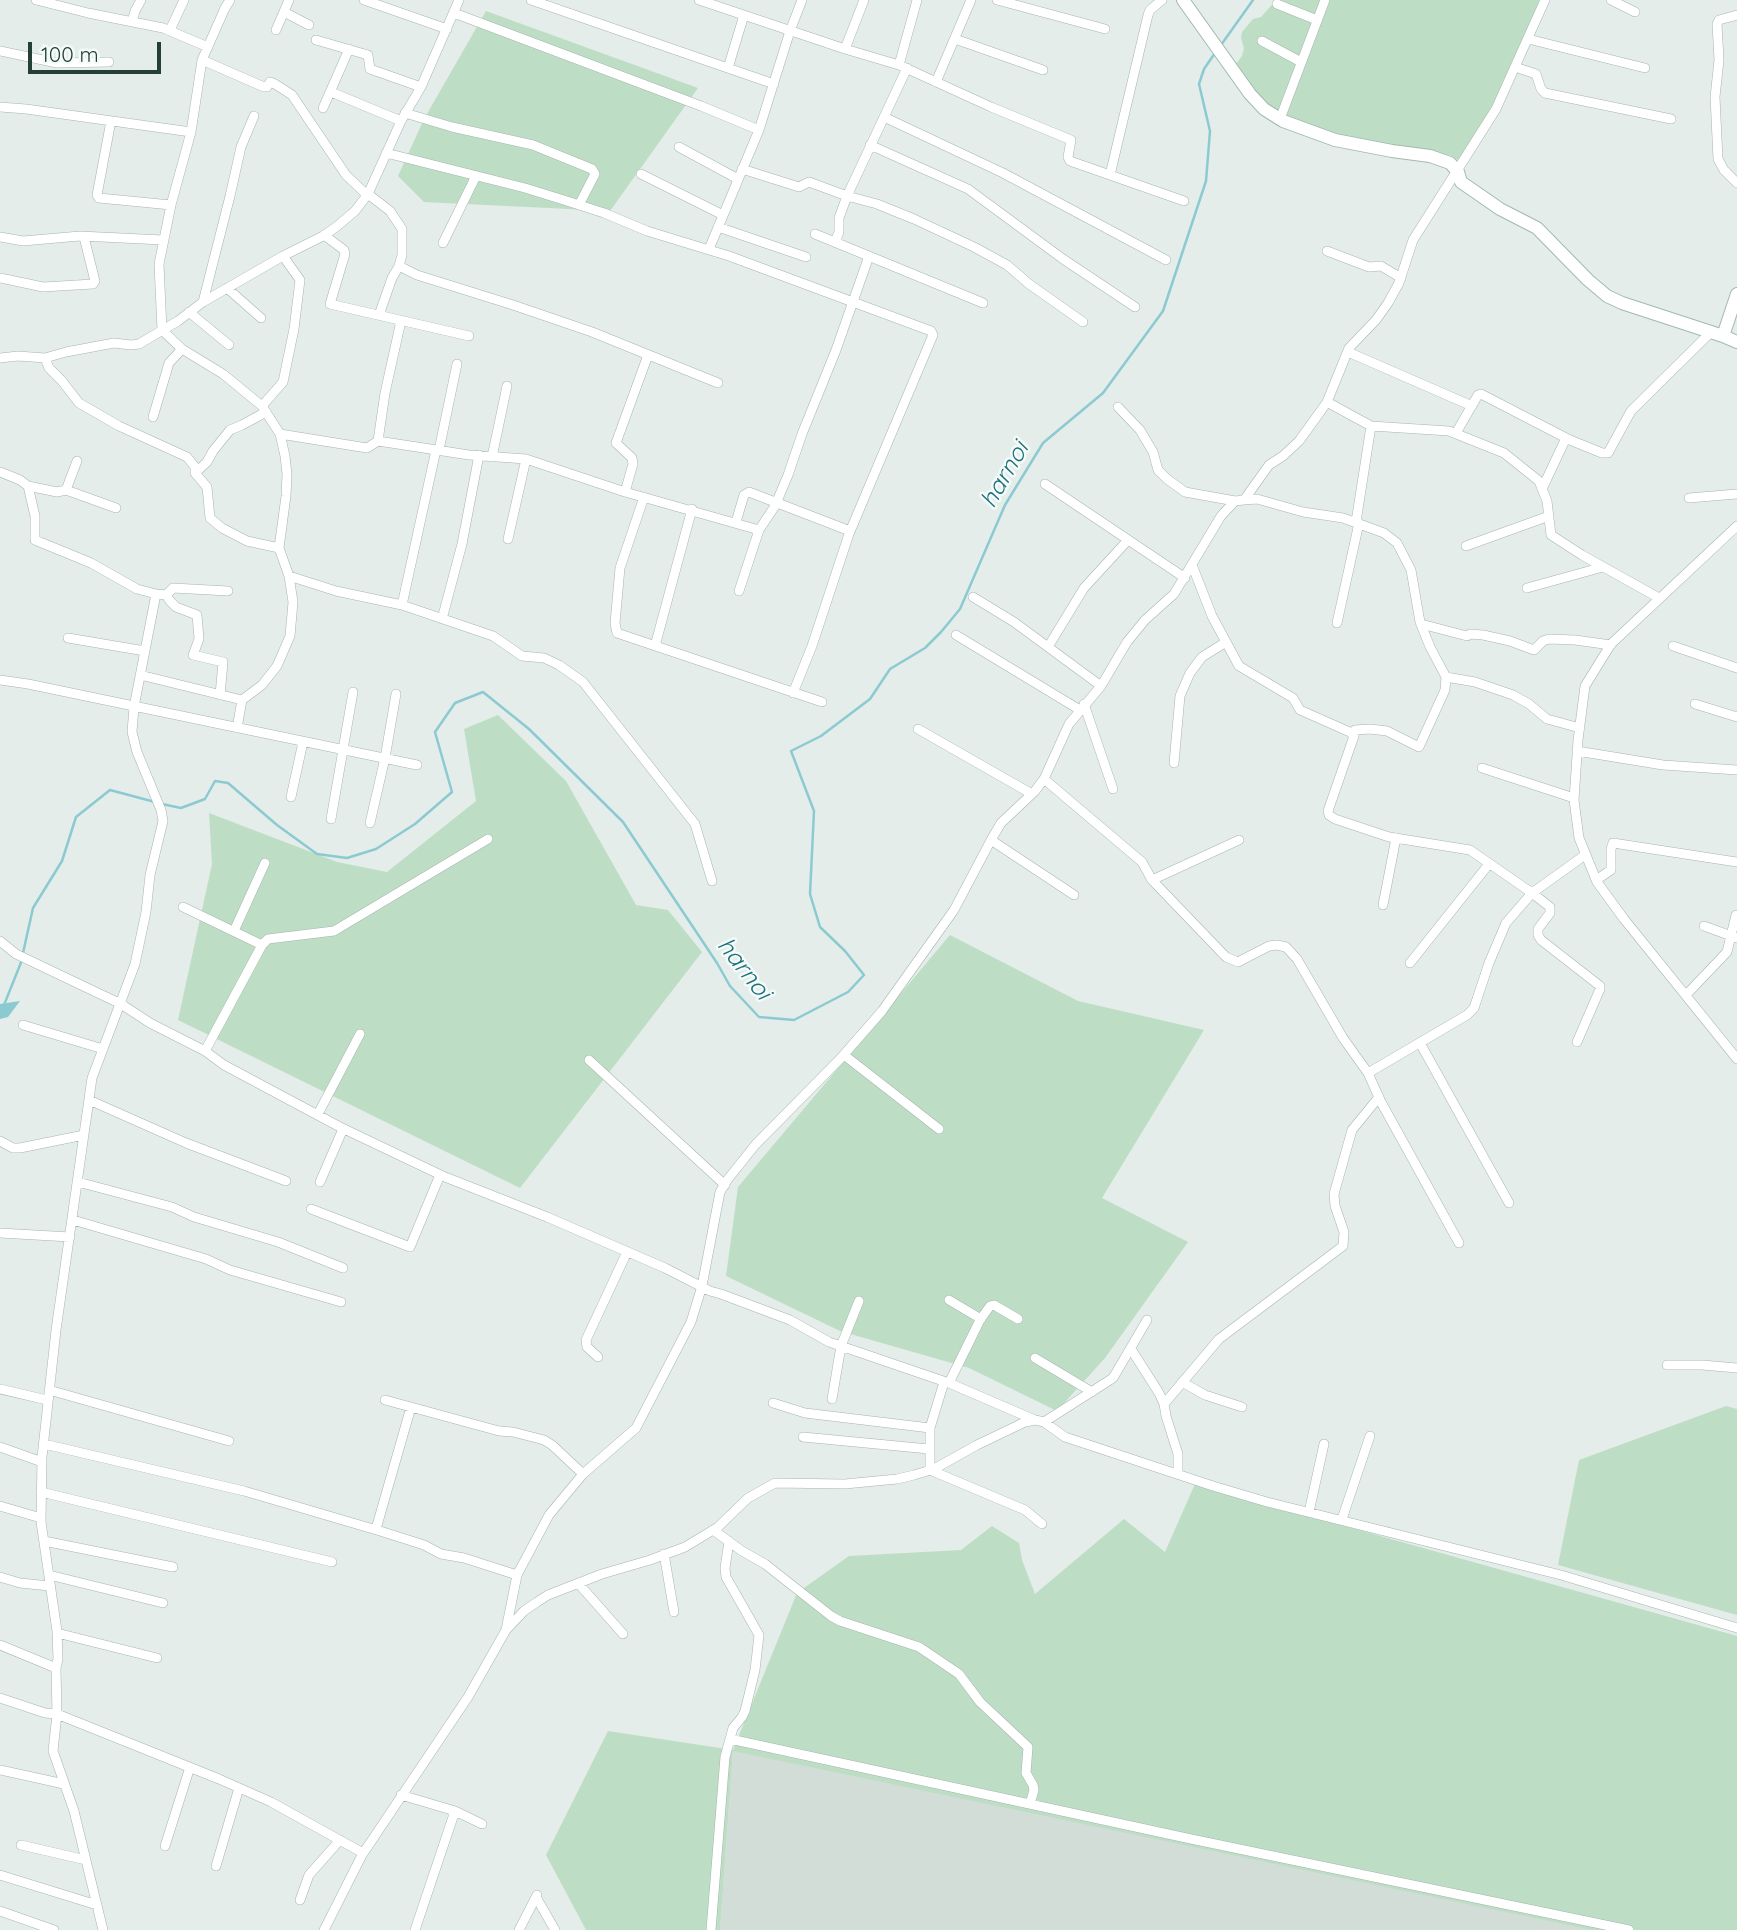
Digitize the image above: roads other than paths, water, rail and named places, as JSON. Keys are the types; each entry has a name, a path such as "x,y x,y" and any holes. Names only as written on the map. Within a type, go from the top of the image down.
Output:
{"street":[{"path":"36,0 170,30 208,47"},
{"path":"132,22 141,0"},
{"path":"170,30 184,0"},
{"path":"230,0 202,60 191,132 171,205 159,264 162,330 182,349 223,374 264,409 280,434 285,456 287,474 279,548 289,576 293,602 290,636 277,666 262,685 242,700 237,728"},
{"path":"276,30 289,0"},
{"path":"364,0 447,29"},
{"path":"0,358 45,358 114,343 139,344 203,302 324,235 355,211 368,195 403,117 421,87 459,0"},
{"path":"531,0 774,83"},
{"path":"699,0 903,67 1071,140 1068,156 1070,161 1184,201"},
{"path":"709,249 759,130 802,0"},
{"path":"845,49 864,0"},
{"path":"835,242 839,232 839,218 903,67 917,0"},
{"path":"936,82 971,0"},
{"path":"997,0 1105,29"},
{"path":"1110,175 1147,15 1162,0"},
{"path":"1183,0 1236,75 1264,109 1280,119 1335,140 1430,156 1450,163 1458,172 1461,182 1500,209 1537,228 1607,296 1737,342"},
{"path":"1280,119 1325,0"},
{"path":"324,1930 363,1853 468,1697 496,1650 506,1630 517,1575 550,1515 583,1474 636,1428 691,1322 702,1286 720,1192 724,1185 756,1144 844,1055 882,1011 954,910 1002,823 1044,779 1069,724 1101,685 1127,642 1174,594 1222,516 1269,466 1299,441 1326,402 1349,348 1388,303 1401,278 1413,240 1496,109 1545,0"},
{"path":"1611,0 1635,12"},
{"path":"1277,4 1317,20"},
{"path":"284,12 309,25"},
{"path":"454,12 759,130"},
{"path":"728,68 744,15"},
{"path":"1737,15 1719,20 1717,24 1720,60 1715,97 1718,159 1724,170 1737,183"},
{"path":"955,39 1043,70"},
{"path":"1528,39 1645,68"},
{"path":"316,40 368,55 370,69 421,87"},
{"path":"1262,41 1301,62"},
{"path":"323,108 349,49"},
{"path":"0,51 57,63 109,62"},
{"path":"202,60 264,87 270,82 275,83 292,95 346,175 390,211 402,229 402,255 379,315"},
{"path":"1515,67 1536,74 1545,93 1671,119"},
{"path":"331,92 403,117 533,145 592,169 594,174 579,205"},
{"path":"0,107 191,132"},
{"path":"203,302 241,147 254,116"},
{"path":"884,117 1003,173 1166,260"},
{"path":"111,121 97,195 99,198 171,205"},
{"path":"870,145 968,189 1063,259 1135,307"},
{"path":"679,147 740,174 799,187 809,182 877,204 974,247 1007,265 1083,322"},
{"path":"386,153 536,191 579,205 648,231 709,249 931,331 933,335 850,531 812,646 793,693"},
{"path":"641,174 723,215"},
{"path":"443,243 476,176"},
{"path":"718,228 806,257"},
{"path":"815,234 983,303"},
{"path":"324,235 344,250 345,254 330,304 469,336"},
{"path":"0,237 23,241 84,237 163,240"},
{"path":"0,278 43,287 93,284 95,281 84,237"},
{"path":"1327,251 1369,267 1381,267 1401,278"},
{"path":"195,473 207,462 230,430 264,409 283,383 300,280 283,256"},
{"path":"739,591 759,530 777,501 836,350 869,256"},
{"path":"400,266 417,275 539,314 718,383"},
{"path":"227,288 261,318"},
{"path":"1456,433 1481,394 1566,438 1608,453 1631,411 1717,334 1736,301"},
{"path":"189,312 229,345"},
{"path":"378,441 385,393 401,321"},
{"path":"153,417 169,363 182,349"},
{"path":"1348,352 1472,406"},
{"path":"625,492 634,464 632,458 616,443 648,355"},
{"path":"45,358 48,368 79,403 119,426 187,457 195,467 195,473 207,487 210,518 222,528 247,541 279,548"},
{"path":"402,605 457,364"},
{"path":"492,457 507,386"},
{"path":"1326,402 1371,426 1449,430 1504,453 1539,481 1547,501 1551,535 1659,598"},
{"path":"1118,407 1140,430 1153,452 1158,470 1185,492 1239,500 1256,499 1292,510 1343,518 1384,533 1397,543 1411,570 1421,624 1446,677 1445,690 1421,746 1387,731 1370,729 1355,730 1351,733"},
{"path":"1337,623 1358,523 1371,426"},
{"path":"280,434 367,448 378,441 492,457 526,459 625,492 759,530"},
{"path":"1542,489 1566,438"},
{"path":"442,619 462,544 479,455"},
{"path":"508,539 526,459"},
{"path":"66,490 77,461"},
{"path":"0,472 28,485 57,492 66,490 116,508"},
{"path":"1045,484 1185,578"},
{"path":"28,485 35,516 35,540 91,563 137,589 161,595 176,607 197,615 200,639 193,655 223,662 220,695"},
{"path":"736,522 744,495 749,492 850,531"},
{"path":"1689,498 1737,494"},
{"path":"644,497 620,568 615,631 617,634 822,702"},
{"path":"655,646 692,509"},
{"path":"1466,546 1549,516"},
{"path":"1737,526 1611,645 1586,686 1574,798 1580,838 1596,880 1624,919 1737,1059"},
{"path":"1048,647 1084,587 1128,540"},
{"path":"1192,565 1212,616 1239,666 1293,698 1300,710 1354,736 1328,811 1329,815 1396,838 1470,850 1550,907 1550,913 1538,929 1541,940 1600,986 1577,1042"},
{"path":"1527,588 1603,567"},
{"path":"289,576 336,591 402,605 493,636 522,656 544,658 583,682 695,824 712,881"},
{"path":"103,1930 75,1811 52,1751 57,1714 57,1633 41,1518 41,1462 92,1078 135,964 146,912 150,875 163,821 132,732 145,651 161,595 173,588 228,591"},
{"path":"973,597 1014,622 1101,685"},
{"path":"1421,624 1467,636 1483,635 1510,641 1534,650 1549,639 1611,645"},
{"path":"956,635 1082,707 1113,789"},
{"path":"68,638 145,651"},
{"path":"1174,763 1180,696 1189,673 1202,657 1226,642"},
{"path":"1673,646 1737,668"},
{"path":"140,675 242,700"},
{"path":"1446,677 1475,682 1513,695 1547,719 1580,728"},
{"path":"0,680 417,765"},
{"path":"331,818 353,692"},
{"path":"370,822 396,694"},
{"path":"1695,705 1737,717"},
{"path":"918,730 1032,794"},
{"path":"291,797 303,742"},
{"path":"1577,751 1663,765 1737,771"},
{"path":"1482,768 1574,798"},
{"path":"1044,779 1142,862 1152,880 1226,957 1238,962 1269,946 1286,947 1297,958 1343,1038 1368,1073 1459,1243"},
{"path":"1383,905 1396,838"},
{"path":"205,1051 262,945 268,939 334,931 488,839"},
{"path":"991,840 1074,895"},
{"path":"1152,880 1238,840"},
{"path":"1596,880 1611,870 1613,844 1737,862"},
{"path":"1368,1073 1467,1015 1474,1008 1506,923 1532,892 1585,855"},
{"path":"234,931 265,863"},
{"path":"1410,963 1489,864"},
{"path":"183,907 262,945"},
{"path":"1686,995 1727,952 1734,936 1736,915"},
{"path":"1704,926 1734,936"},
{"path":"0,941 16,954 121,1004 150,1023 205,1051 224,1065 342,1129 439,1175 547,1217 702,1286 710,1292 790,1320 829,1342 946,1383 1040,1421 1065,1437 1267,1502 1561,1575 1737,1628"},
{"path":"23,1026 103,1049"},
{"path":"318,1114 360,1034"},
{"path":"1420,1043 1509,1203"},
{"path":"844,1055 939,1129"},
{"path":"589,1060 724,1185"},
{"path":"1164,1404 1219,1339 1343,1246 1344,1231 1335,1206 1334,1194 1352,1130 1379,1097"},
{"path":"89,1100 186,1143 286,1181"},
{"path":"320,1182 342,1129"},
{"path":"0,1141 13,1148 20,1148 84,1135"},
{"path":"311,1209 410,1247 439,1175"},
{"path":"78,1182 172,1207 194,1217 278,1242 343,1268"},
{"path":"73,1220 341,1302"},
{"path":"0,1233 70,1237"},
{"path":"598,1357 587,1347 586,1340 628,1252"},
{"path":"949,1300 981,1319"},
{"path":"832,1399 841,1346 859,1301"},
{"path":"930,1470 930,1427 946,1383 981,1319 990,1306 994,1305 1018,1319"},
{"path":"506,1630 524,1611 548,1595 685,1547 713,1530 748,1499 775,1483 845,1484 897,1479 930,1470 1025,1422 1040,1421 1113,1378 1147,1320"},
{"path":"1130,1349 1164,1404 1178,1454 1178,1474"},
{"path":"1035,1358 1093,1392"},
{"path":"1667,1365 1737,1368"},
{"path":"1182,1382 1205,1395 1242,1407"},
{"path":"0,1389 48,1395 229,1441"},
{"path":"385,1400 499,1431 544,1440 583,1474"},
{"path":"773,1403 805,1413 930,1427"},
{"path":"376,1530 411,1407"},
{"path":"1342,1519 1370,1436"},
{"path":"803,1437 929,1449"},
{"path":"44,1444 244,1491 424,1545 441,1554 464,1558 517,1575"},
{"path":"1309,1512 1324,1444"},
{"path":"0,1447 41,1462"},
{"path":"930,1470 1025,1510 1042,1524"},
{"path":"41,1492 332,1562"},
{"path":"0,1506 41,1518"},
{"path":"713,1530 765,1564 831,1616 919,1647 958,1674 980,1702 1028,1747 1026,1773 1034,1790 1030,1804"},
{"path":"44,1541 173,1567"},
{"path":"711,1930 725,1757 735,1725 745,1711 755,1670 759,1635 726,1577 729,1541"},
{"path":"664,1555 674,1612"},
{"path":"49,1575 163,1603"},
{"path":"0,1577 20,1583 50,1586"},
{"path":"578,1583 623,1634"},
{"path":"57,1633 157,1658"},
{"path":"0,1645 56,1668"},
{"path":"0,1698 45,1713 57,1714 190,1767 271,1802 363,1853"},
{"path":"730,1739 1629,1930"},
{"path":"165,1846 190,1767"},
{"path":"0,1770 64,1784"},
{"path":"216,1866 239,1788"},
{"path":"401,1795 455,1811 482,1824"},
{"path":"415,1930 455,1811"},
{"path":"300,1900 309,1875 340,1840"},
{"path":"21,1844 86,1860"},
{"path":"0,1875 97,1905"},
{"path":"519,1930 537,1896 555,1930"},
{"path":"0,1911 54,1930"}],"water":[{"path":"20,1001 8,1017 0,1019 0,1004"}],"waterway":[{"name":"harnoi","path":"1221,45 1253,0"},
{"name":"harnoi","path":"162,804 181,808 205,799 215,781 228,783 277,825 317,854 347,858 376,849 415,824 452,792 435,732 455,703 483,692 529,729 623,822 730,986 759,1017 794,1020 848,992 864,975 845,951 820,927 810,894 814,811 791,751 821,736 870,699 890,669 925,648 941,632 960,609 1005,505 1043,443 1103,393 1163,311 1206,181 1210,131 1199,84 1204,69 1215,53"},
{"name":"harnoi","path":"23,953 33,908 62,861 76,817 110,790 155,802"},
{"name":"harnoi","path":"4,1005 22,960"}]}
